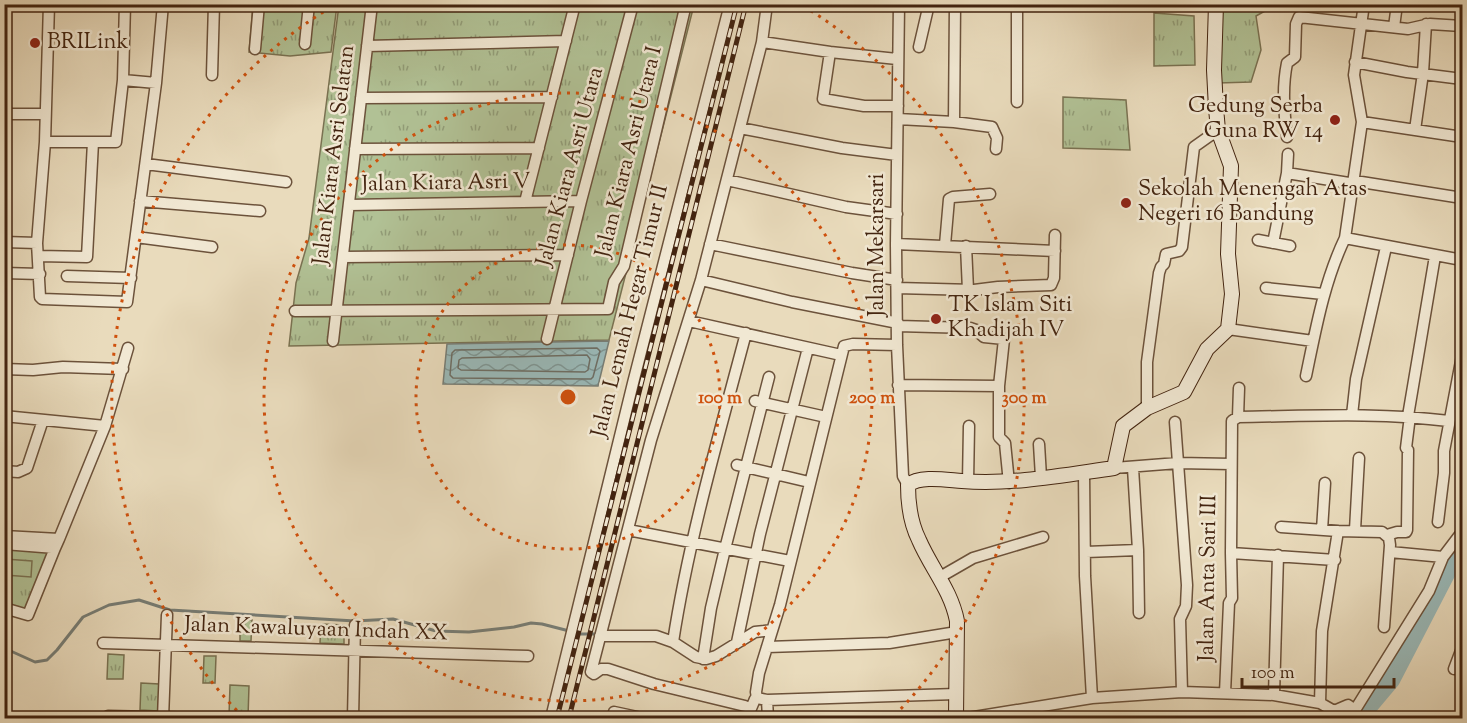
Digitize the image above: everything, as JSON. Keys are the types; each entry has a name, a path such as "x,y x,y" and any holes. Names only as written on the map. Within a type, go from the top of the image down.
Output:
{"street":[{"path":"49,4 45,142 37,243 40,298 127,302 156,83 163,4"},
{"path":"45,142 118,141 123,80 125,4"},
{"path":"212,75 213,4"},
{"path":"255,49 259,4"},
{"path":"305,44 309,4"},
{"name":"Jalan Kiara Asri Selatan","path":"333,341 372,4"},
{"path":"525,202 575,4"},
{"name":"Jalan Kiara Asri Utara","path":"547,339 633,4"},
{"name":"Jalan Kiara Asri Utara I","path":"554,309 608,309 614,282 624,266 686,4"},
{"name":"Jalan Lemah Hegar Timur II","path":"551,718 633,383 730,4"},
{"path":"746,706 654,684 608,669 601,669 592,674 651,440 689,319 706,281 727,180 762,42 767,4"},
{"name":"Jalan Mekarsari","path":"899,4 897,345 903,476 908,485"},
{"path":"919,47 929,4"},
{"path":"954,122 955,4"},
{"path":"1017,4 1017,102"},
{"path":"1114,468 1123,426 1147,408 1184,393 1207,349 1228,329 1232,294 1228,254 1231,166 1218,129 1214,70 1216,4"},
{"path":"1306,376 1323,294 1332,266 1345,238 1355,183 1362,122 1355,86 1355,62 1364,4"},
{"path":"1394,27 1397,4"},
{"path":"1287,137 1284,77 1287,63 1295,57 1299,17 1408,29 1426,24 1462,26"},
{"path":"1415,130 1423,73 1426,24"},
{"path":"367,46 566,41"},
{"path":"762,42 897,59"},
{"path":"830,52 824,99 864,106 898,106"},
{"path":"1355,62 1462,78"},
{"path":"123,80 156,83"},
{"path":"361,98 552,97"},
{"path":"4,114 45,114"},
{"path":"898,119 992,127 997,138 996,149"},
{"path":"1362,122 1462,137"},
{"path":"740,128 842,148 897,155"},
{"path":"1147,408 1147,362 1159,273 1166,254 1179,251 1182,247 1194,147 1218,129"},
{"path":"39,256 86,258 87,256 93,142"},
{"path":"355,149 539,148"},
{"path":"1273,243 1287,173 1288,154"},
{"path":"146,164 286,182"},
{"path":"1287,173 1462,198"},
{"path":"727,180 846,207 897,214"},
{"path":"945,245 949,200 953,197 990,194"},
{"path":"140,201 260,211"},
{"name":"Jalan Kiara Asri V","path":"349,205 581,201"},
{"path":"715,245 897,284 968,290 1051,285 1054,281 1055,235"},
{"path":"136,237 212,248"},
{"path":"1345,238 1462,260"},
{"path":"1258,240 1290,246"},
{"path":"4,242 37,243"},
{"path":"896,244 1055,251"},
{"path":"966,246 968,290"},
{"path":"1352,415 1356,379 1386,247"},
{"path":"343,257 568,255"},
{"path":"1387,535 1407,530 1408,450 1406,448 1409,416 1435,256"},
{"path":"4,273 40,274"},
{"path":"67,276 131,278"},
{"path":"706,281 898,324 970,328 984,337 1004,340 999,386 999,437 1005,443 1009,483"},
{"path":"1266,288 1323,294"},
{"path":"295,310 554,309"},
{"path":"689,319 841,356"},
{"path":"1228,329 1313,341"},
{"path":"673,642 678,608 705,488 746,333"},
{"path":"768,718 761,699 759,673 790,561 841,356 847,344 897,345"},
{"path":"4,608 28,615 105,426 128,348"},
{"path":"737,642 756,555 808,348"},
{"path":"1438,522 1444,473 1444,451 1449,421 1458,397 1462,359"},
{"path":"4,369 33,370 63,367 123,369"},
{"path":"703,659 740,466 769,377"},
{"path":"898,385 999,386"},
{"path":"1239,388 1238,417 1409,416 1449,421"},
{"path":"759,402 826,417"},
{"path":"4,416 105,426"},
{"name":"Jalan Anta Sari III","path":"1225,693 1229,603 1232,598 1230,464 1232,421 1238,417"},
{"path":"4,471 18,472 27,468 43,420"},
{"path":"1175,422 1187,585 1186,606 1180,619 1182,692"},
{"path":"968,482 969,426"},
{"path":"1039,444 1041,477"},
{"path":"1355,530 1359,458"},
{"path":"956,718 957,632 954,607 918,539 910,508 908,485 915,481 930,480 1009,483 1114,468 1178,463 1230,464"},
{"path":"740,466 808,483"},
{"path":"1133,468 1139,613"},
{"path":"1084,472 1092,698"},
{"path":"1322,530 1325,483"},
{"path":"1281,527 1382,532 1387,535 1390,540 1390,552 1384,627"},
{"path":"628,530 790,561"},
{"path":"1320,703 1322,631 1338,531"},
{"path":"968,718 1092,698 1182,692 1274,695 1320,703 1334,711 1348,705 1355,710 1429,591 1443,557 1462,532"},
{"path":"4,536 57,543"},
{"path":"940,577 973,558 1043,537"},
{"path":"4,544 57,543"},
{"path":"1086,552 1138,550"},
{"path":"1231,552 1335,560"},
{"path":"1390,552 1443,557"},
{"path":"1274,695 1278,555"},
{"path":"163,718 167,615"},
{"path":"353,718 355,625"},
{"path":"601,635 656,636 673,642 703,659 716,656 755,632 772,630"},
{"path":"767,647 889,643 957,632"},
{"name":"Jalan Kawaluyaan Indah XX","path":"103,643 528,656"},
{"path":"1454,669 1462,648"},
{"path":"761,699 957,693"},
{"path":"747,718 761,699"},
{"path":"614,712 642,718"},
{"path":"108,716 200,718"}],"green space":[{"path":"253,5 337,5 331,52 290,56 249,52"},
{"path":"339,5 694,5 609,340 289,346 296,283 309,238"},
{"path":"1215,5 1276,5 1256,16 1261,50 1251,82 1218,83"},
{"path":"1154,13 1194,16 1195,65 1154,66"},
{"path":"1063,97 1126,100 1130,150 1063,148"},
{"path":"4,546 54,549 27,614 5,607"},
{"path":"5,559 32,561 31,577 5,575"},
{"path":"240,620 252,620 251,641 240,641"},
{"path":"321,624 344,625 344,644 320,643"},
{"path":"108,654 124,655 123,679 107,679"},
{"path":"204,656 216,656 215,683 203,683"},
{"path":"141,683 159,684 158,711 140,710"},
{"path":"230,685 249,686 248,717 229,716"}],"water":[{"path":"609,341 598,386 443,384 447,344"}],"waterway":[{"path":"1359,718 1391,680 1462,546"},
{"path":"4,648 35,662 47,660 83,617 109,605 139,600 170,610 355,621 393,619 436,631 469,632 531,623 581,634 599,634"}],"railway":[{"path":"557,718 737,4"},
{"path":"569,718 746,4"}],"place":[{"name":"BRILink","path":"35,43"},
{"name":"Gedung Serba Guna RW 14","path":"1335,120"},
{"name":"Sekolah Menengah Atas Negeri 16 Bandung","path":"1126,203"},
{"name":"TK Islam Siti Khadijah IV","path":"936,319"}]}
